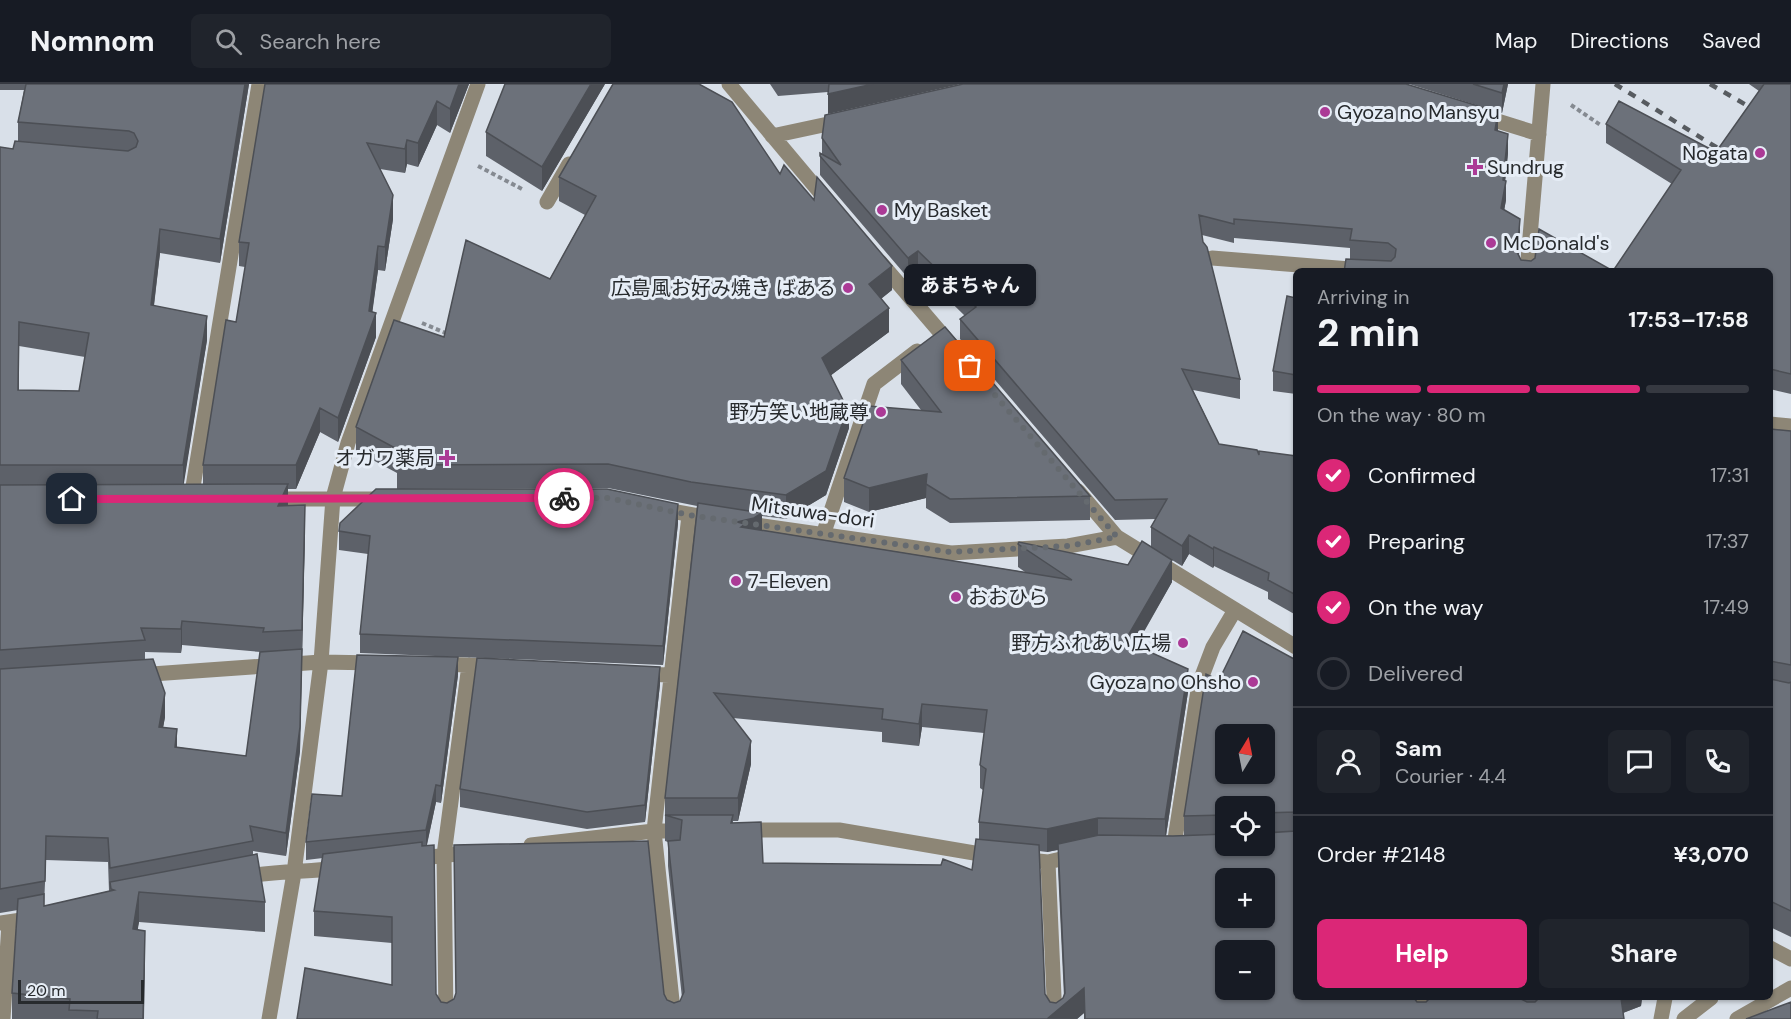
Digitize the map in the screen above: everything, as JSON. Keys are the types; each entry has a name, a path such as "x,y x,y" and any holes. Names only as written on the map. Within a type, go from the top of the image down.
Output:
{"street":[{"path":"191,499 259,84"},
{"path":"269,1019 294,873 321,662 333,498 348,443 397,314 478,84"},
{"path":"729,84 841,217"},
{"path":"1527,268 1543,84"},
{"path":"1466,112 1539,134"},
{"path":"772,136 854,118"},
{"path":"547,202 575,153"},
{"path":"871,252 963,359"},
{"path":"1212,258 1337,268"},
{"path":"823,535 874,384 940,333"},
{"path":"1773,424 1791,426"},
{"path":"1071,483 1117,537 1293,645"},
{"path":"250,499 402,499"},
{"name":"Mitsuwa-dori","path":"642,505 689,515 951,552 1068,546 1117,537"},
{"path":"674,1019 654,831 669,675 689,515"},
{"path":"1173,852 1199,684 1213,646 1235,610"},
{"path":"119,676 321,662 389,663"},
{"path":"423,664 516,667"},
{"path":"446,1019 444,855 469,665"},
{"path":"622,673 669,675"},
{"path":"723,830 839,830 973,854 1048,862 1098,851"},
{"path":"514,847 654,831 700,831"},
{"path":"398,861 491,850"},
{"path":"1048,862 1055,1019"},
{"path":"229,880 264,873 294,873 352,866"},
{"path":"3,1019 5,923 56,914"},
{"path":"1773,998 1791,988"},
{"path":"1420,1000 1421,1019"},
{"path":"1662,1019 1665,1000"},
{"path":"1684,1019 1708,1000"},
{"path":"1737,1019 1770,1000"}],"path":[{"path":"1570,105 1602,126"},
{"path":"454,153 547,202"},
{"path":"397,314 452,335"}],"building":[{"path":"26,84 245,84 220,239 160,229 151,305 207,316 183,465 0,465 0,147 13,149 15,141 128,151 136,147 138,141 134,133 129,131 18,122","holes":["19,322 89,333 79,391 18,390"]},
{"path":"265,84 459,84 450,109 437,101 418,143 407,140 405,149 367,143 393,195 385,247 378,246 369,311 376,313 338,418 320,408 296,465 203,465 226,320 236,322 249,243 239,242"},
{"path":"505,84 591,84 542,167 486,132"},
{"path":"613,84 699,84 732,102 780,174 784,165 814,200 817,177 892,266 869,284 889,308 822,358 845,404 849,404 826,471 786,495 691,482 608,464 397,465 408,455 356,427 394,320 444,337 466,240 550,279 596,196 559,177"},
{"path":"829,84 873,84 828,94"},
{"path":"963,84 1406,84 1498,112 1495,130 1508,134 1503,180 1506,181 1501,208 1520,219 1517,252 1521,260 1531,261 1535,258 1539,229 1608,268 1345,268 1346,259 1391,261 1395,257 1396,249 1388,243 1350,240 1352,229 1234,219 1234,224 1199,215 1203,242 1207,247 1240,379 1182,369 1219,444 1257,450 1259,455 1259,451 1293,456 1293,593 1268,580 1269,573 1214,547 1213,549 1189,535 1182,546 1151,527 1167,499 1115,500 960,319 976,307 918,251 908,258 820,156 820,153 841,165 822,138 825,115"},
{"path":"1473,84 1504,84 1502,93"},
{"path":"1764,84 1791,84 1791,374 1773,370 1773,268 1615,268 1681,170 1606,124 1619,101 1716,152"},
{"path":"1287,296 1293,297 1293,374 1273,371"},
{"path":"945,327 1090,496 950,499 926,484 927,474 869,488 844,478 869,406 941,412 901,360"},
{"path":"1773,429 1791,431 1791,665 1773,662"},
{"path":"288,484 278,506 305,505 302,630 263,632 264,628 182,621 181,629 141,628 145,640 0,650 0,485"},
{"path":"376,489 607,489 678,504 663,646 360,634 370,536 339,531 340,523"},
{"path":"698,503 762,513 754,518 737,522 745,524 741,527 1072,580 1018,544 1019,542 1128,565 1142,541 1172,560 1125,641 1188,669 1165,819 1098,818 1047,829 979,822 986,769 980,765 987,710 922,704 919,724 882,719 883,709 714,693 751,741 738,798 665,798"},
{"path":"1243,631 1293,658 1293,812 1275,813 1275,796 1215,796 1215,815 1184,816 1206,674 1219,680"},
{"path":"302,649 300,727 286,833 250,826 253,841 110,868 108,838 46,836 45,881 0,889 0,669 153,659 165,693 159,727 177,729 175,747 246,756 260,652"},
{"path":"357,655 458,657 441,786 436,785 426,830 306,842 312,794 342,796"},
{"path":"477,658 660,667 645,805 587,812 460,789"},
{"path":"1773,680 1791,682 1791,911 1773,902"},
{"path":"665,815 733,815 731,823 761,822 763,863 941,865 943,859 972,870 976,839 1039,845 1045,994 1050,1002 1056,1003 1063,998 1065,993 1058,844 1099,835 1215,834 1215,856 1275,856 1275,832 1293,831 1293,1000 1416,1000 1426,1002 1428,1000 1523,1000 1535,1002 1537,1000 1621,1000 1624,1019 1085,1019 1084,988 1047,1019 297,1019 305,968 392,985 392,917 314,911 323,854 422,842 422,846 434,845 436,994 441,1002 447,1003 454,999 456,993 454,845 648,841 664,994 667,1000 674,1003 680,1001 684,992 668,841 680,840 682,820"},
{"path":"257,854 265,902 139,892 133,929 145,931 143,1019 97,1019 98,1011 69,1010 70,999 12,993 18,899 44,894 44,906 114,890 111,889 110,882"},
{"path":"1791,1002 1791,1019 1746,1019"}],"railway":[{"path":"1615,84 1732,157"},
{"path":"1710,84 1791,131"}],"way so far":[{"path":"564,498 608,498 689,515 951,552 1068,546 1117,537 970,366"}],"place":[{"name":"Gyoza no Mansyu","path":"1325,112"},
{"name":"Nogata","path":"1760,153"},
{"name":"Sundrug","path":"1475,167"},
{"name":"My Basket","path":"882,210"},
{"name":"McDonald's","path":"1491,243"},
{"name":"広島風お好み焼き ばある","path":"848,288"},
{"name":"あまちゃん","path":"970,366"},
{"name":"野方笑い地蔵尊","path":"881,412"},
{"name":"オガワ薬局","path":"447,458"},
{"name":"7-Eleven","path":"736,581"},
{"name":"おおひら","path":"956,597"},
{"name":"野方ふれあい広場","path":"1183,643"},
{"name":"Gyoza no Ohsho","path":"1253,682"}],"route":[{"path":"72,499 564,498"}]}
